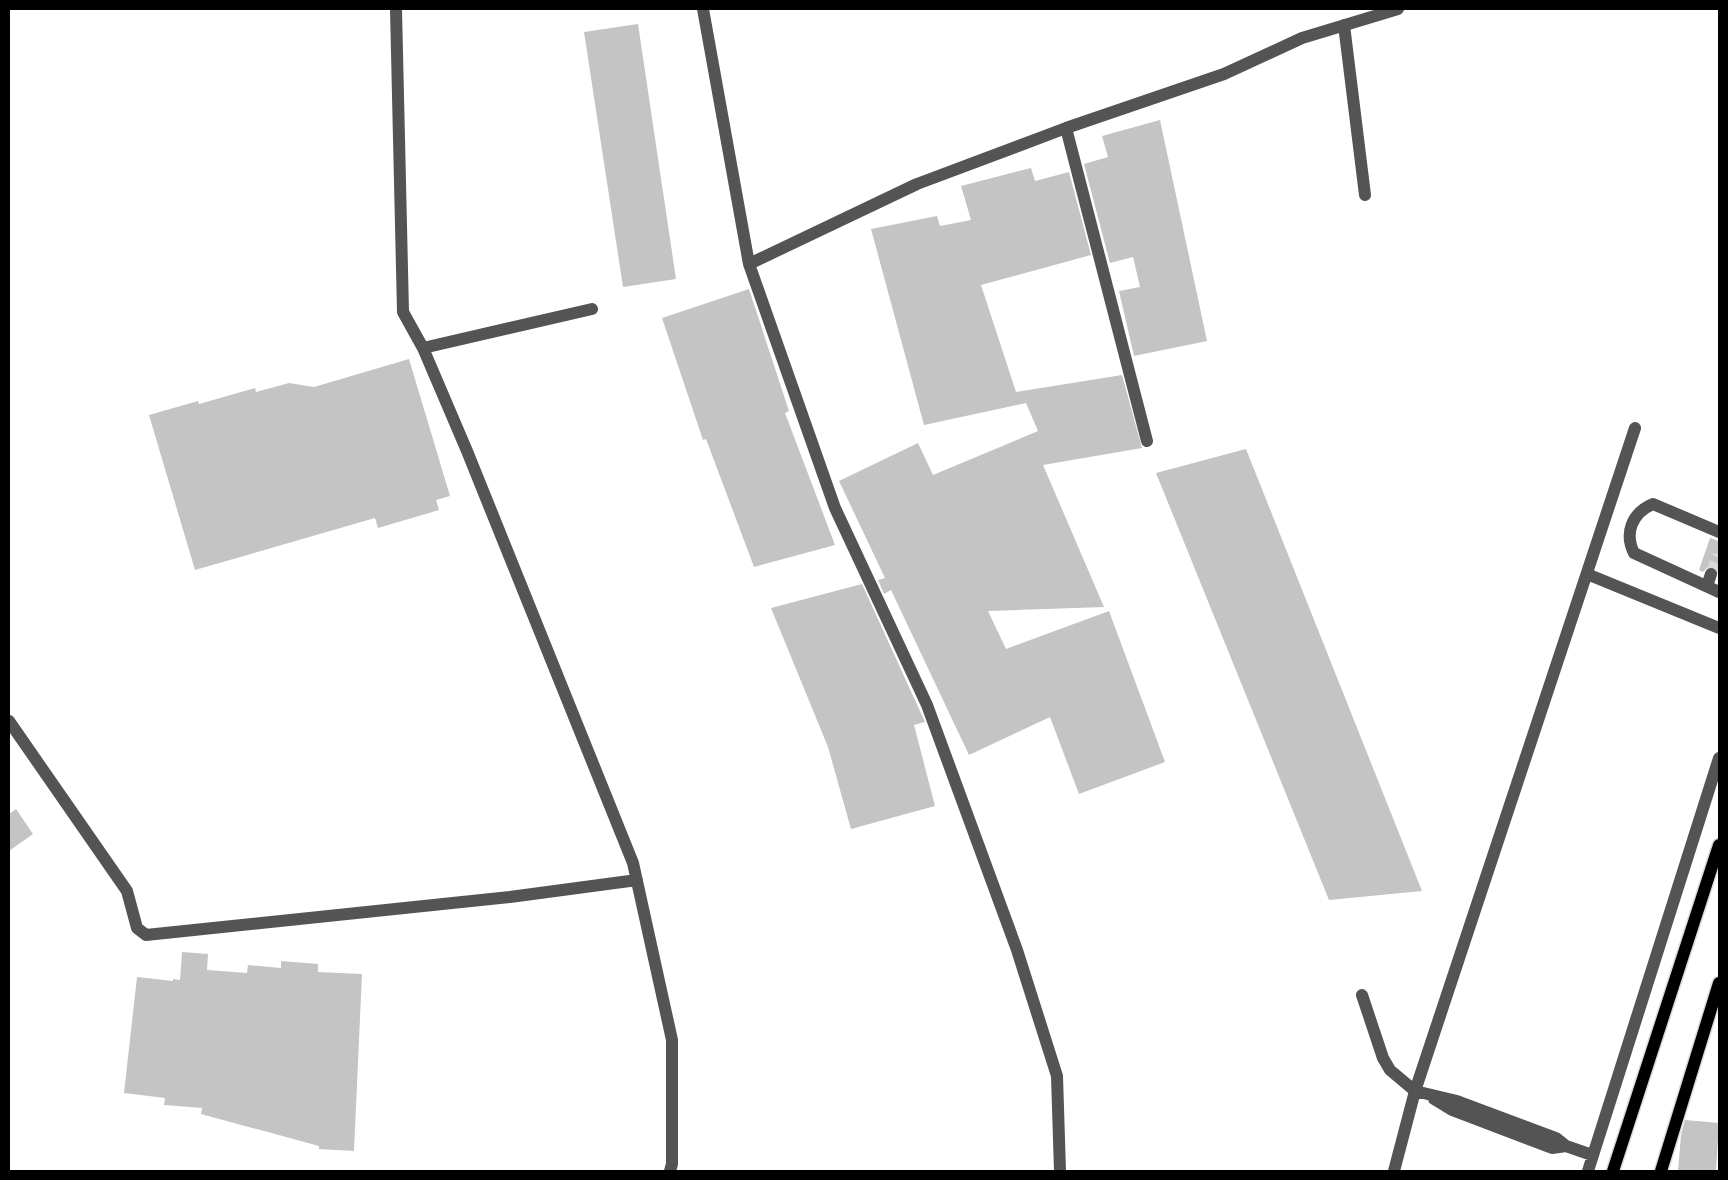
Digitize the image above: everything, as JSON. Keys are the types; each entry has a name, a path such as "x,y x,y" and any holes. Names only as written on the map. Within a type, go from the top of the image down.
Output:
{"main road":[{"path":"1613,1171 1719,845"},
{"path":"1661,1171 1719,983"}],"street":[{"path":"396,9 403,312 422,348 470,459 633,863 672,1040 672,1164 670,1171"},
{"path":"703,9 749,264 835,508 927,705 1017,950 1058,1076 1060,1171"},
{"path":"749,264 917,184 1066,128 1224,74 1302,38 1398,9"},
{"path":"1344,25 1364,195"},
{"path":"1066,128 1148,441"},
{"path":"422,348 592,310"},
{"path":"1394,1171 1415,1091 1635,428"},
{"path":"1719,532 1654,504 1639,512 1631,526 1629,540 1634,553 1709,580 1719,592"},
{"path":"1587,574 1719,628"},
{"path":"9,721 127,891 137,928 146,936 510,897 637,880"},
{"path":"1588,1171 1719,758"},
{"path":"1362,995 1383,1058 1390,1070 1415,1091 1429,1096 1452,1110 1552,1148 1566,1146 1592,1155"}],"building":[{"path":"638,24 676,279 623,287 584,32"},
{"path":"1160,120 1207,341 1134,356 1119,291 1140,287 1133,257 1110,263 1084,164 1108,157 1102,136"},
{"path":"1031,168 1035,181 1069,172 1091,255 981,285 1016,392 1122,375 1142,448 1043,465 1104,607 988,611 1006,649 1109,611 1165,762 1079,794 1050,717 969,755 891,590 884,594 878,580 885,578 839,481 918,443 933,475 1038,431 1026,403 924,425 871,229 937,216 940,226 971,220 961,186"},
{"path":"749,289 789,411 785,413 835,545 754,567 706,439 703,440 662,318"},
{"path":"409,359 450,496 436,500 439,510 378,528 375,518 195,570 149,415 198,401 199,404 255,388 256,392 289,383 314,387"},
{"path":"1246,449 1422,891 1329,900 1156,473"},
{"path":"1710,538 1719,541 1719,572 1714,566 1709,566 1703,572 1699,570"},
{"path":"862,584 925,722 914,725 935,806 851,829 828,747 771,608"},
{"path":"16,809 33,834 9,851 9,814"},
{"path":"182,952 208,954 207,970 247,973 248,965 281,968 281,961 318,964 318,972 362,974 354,1151 319,1149 319,1146 201,1114 202,1108 164,1105 165,1098 124,1093 137,977 180,980"},
{"path":"1685,1120 1719,1123 1716,1171 1678,1171 1681,1135"}],"tunnel":[{"path":"1711,574 1719,555"}]}
